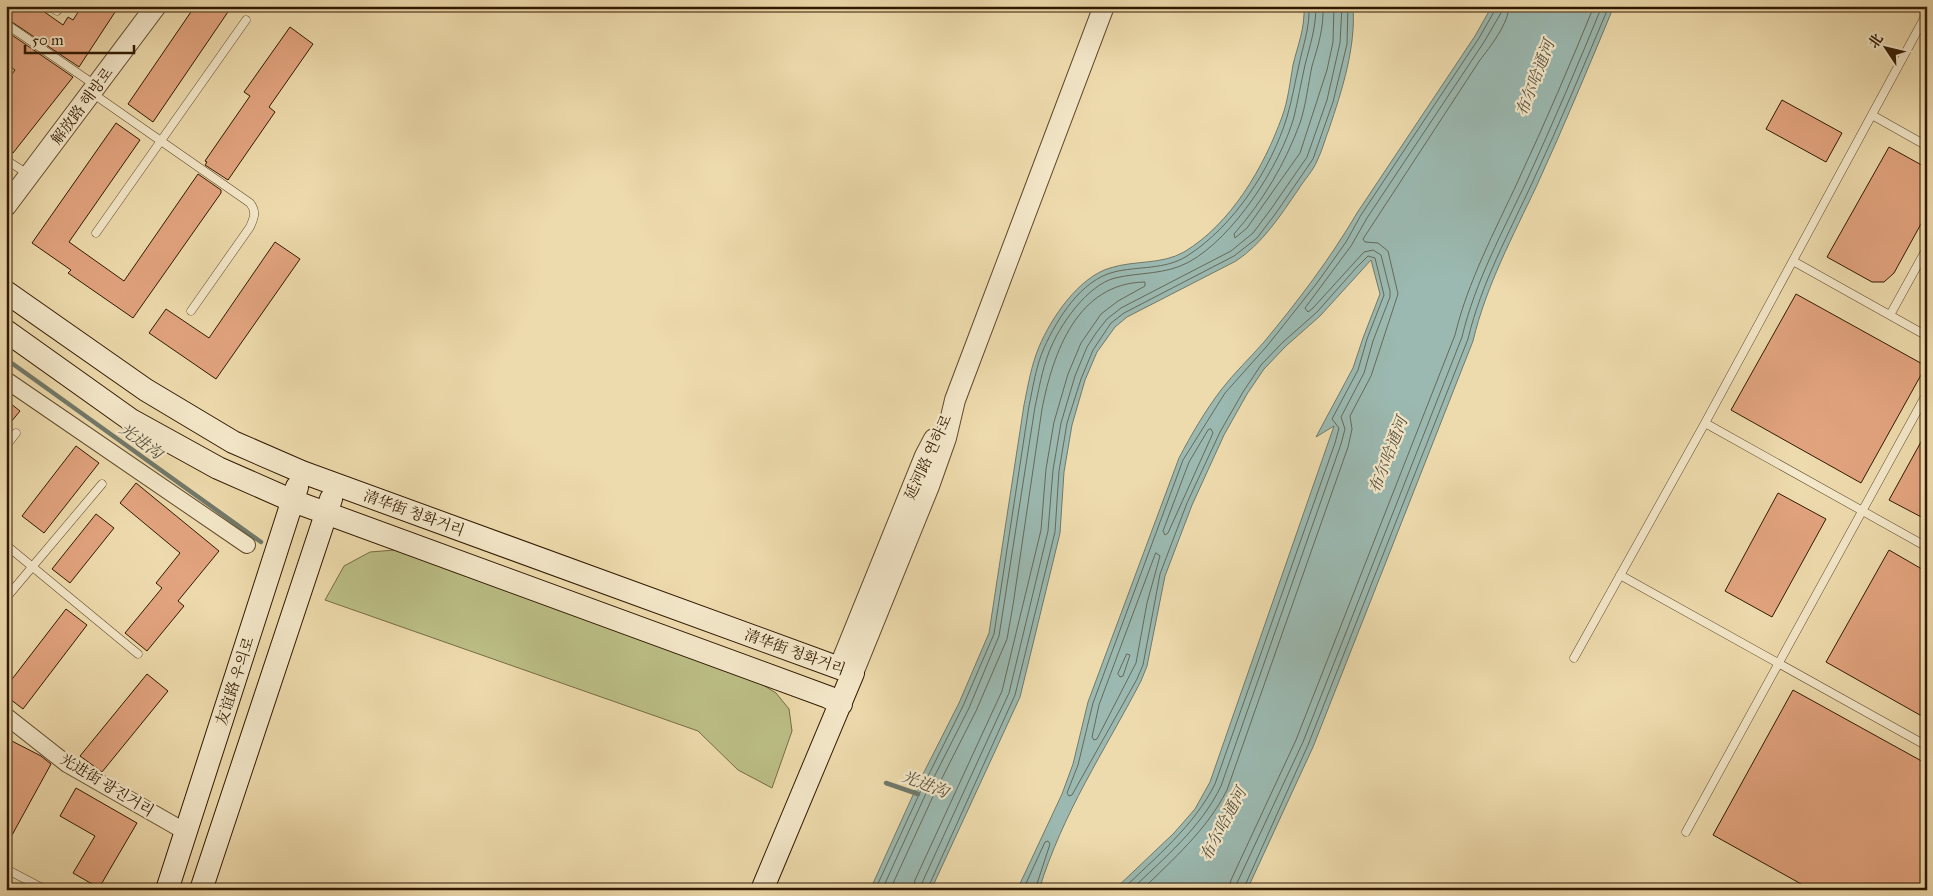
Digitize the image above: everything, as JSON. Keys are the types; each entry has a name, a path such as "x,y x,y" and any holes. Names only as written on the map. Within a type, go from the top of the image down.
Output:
{"main road":[{"name":"清华街 청화거리","path":"6,292 146,390 233,442 302,472 846,671"},
{"name":"清华街 청화거리","path":"6,331 130,420 218,468 327,513 834,700"},
{"name":"友谊路 우의로","path":"168,890 302,472"},
{"path":"201,890 336,484"},
{"name":"延河路 연하로","path":"762,890 846,671"},
{"name":"延河路 연하로","path":"748,890 834,700"}],"street":[{"name":"解放路 해방로","path":"6,206 156,6"},
{"name":"延河路 연하로","path":"846,671 929,486 946,438 955,400 1104,6"},
{"path":"6,380 247,546"},
{"name":"光进街 광진거리","path":"6,716 67,764 186,832"}],"lane":[{"path":"49,6 57,11 60,6"},
{"path":"1574,658 1705,423 1927,13"},
{"path":"96,233 246,20"},
{"path":"6,24 161,141 250,203 255,209 255,215 250,228 191,311"},
{"path":"1872,115 1927,146"},
{"path":"6,160 30,175"},
{"path":"1890,315 1927,248"},
{"path":"1793,261 1927,336"},
{"path":"1686,832 1927,393"},
{"path":"1705,423 1927,546"},
{"path":"6,446 16,434"},
{"path":"6,598 102,484"},
{"path":"6,545 138,654"},
{"path":"1620,575 1927,746"},
{"path":"6,869 46,890"}],"green space":[{"path":"395,550 753,679 776,693 789,709 792,731 772,788 738,770 698,731 325,600 344,566 370,552"}],"water":[{"path":"1304,6 1353,6 1352,37 1347,69 1334,114 1315,165 1285,210 1246,254 1236,261 1127,317 1115,327 1097,352 1085,380 1072,425 1064,472 1060,533 1020,697 931,890 870,890 918,784 959,703 989,633 1024,405 1034,361 1044,336 1067,300 1088,280 1110,268 1157,261 1184,252 1217,226 1231,210 1244,193 1266,155 1282,117 1302,29"},
{"name":"布尔哈通河","path":"1492,6 1614,6 1557,141 1493,281 1478,321 1473,341 1313,747 1247,890 1114,890 1174,833 1195,809 1210,782 1334,426 1316,437 1353,368 1380,294 1371,260 1320,316 1286,346 1264,369 1247,394 1224,435 1192,505 1165,576 1147,666 1141,681 1072,808 1039,890 1017,890 1062,794 1073,764 1088,702 1179,458 1221,390 1277,327 1325,263 1475,36"}],"building":[{"path":"6,6 36,6 63,25 68,17 73,20 82,6 119,6 79,67 6,18"},
{"path":"195,6 232,6 153,122 128,104"},
{"path":"290,27 313,44 269,107 275,112 228,180 205,165 207,162 205,161 250,96 244,92"},
{"path":"6,31 73,77 13,153 6,148 6,82 15,70 6,64"},
{"path":"1782,100 1842,133 1826,162 1766,129"},
{"path":"116,123 140,140 69,242 124,281 198,174 221,190 221,193 133,318 68,273 71,270 32,243"},
{"path":"1889,147 1927,168 1927,213 1894,273 1884,282 1872,282 1827,257"},
{"path":"275,242 300,259 216,379 149,333 166,309 209,338"},
{"path":"1796,294 1926,366 1861,483 1731,410"},
{"path":"6,400 20,411 6,428"},
{"path":"1927,431 1927,520 1889,500"},
{"path":"76,446 99,463 44,533 22,516"},
{"path":"136,483 219,551 178,601 184,606 147,651 125,633 162,588 156,583 180,553 120,503"},
{"path":"1778,493 1826,519 1772,617 1725,591"},
{"path":"96,514 114,528 70,583 52,569"},
{"path":"1889,550 1927,572 1927,719 1826,662"},
{"path":"66,609 87,625 23,709 6,696 6,687"},
{"path":"147,674 168,691 102,772 80,756"},
{"path":"1793,690 1927,764 1927,879 1921,890 1812,890 1713,835"},
{"path":"6,738 41,756 51,764 6,846"},
{"path":"76,788 137,823 99,888 73,873 95,836 60,816"}],"waterway":[{"name":"光进沟","path":"6,359 261,542"},
{"name":"光进沟","path":"886,783 918,794"}]}
